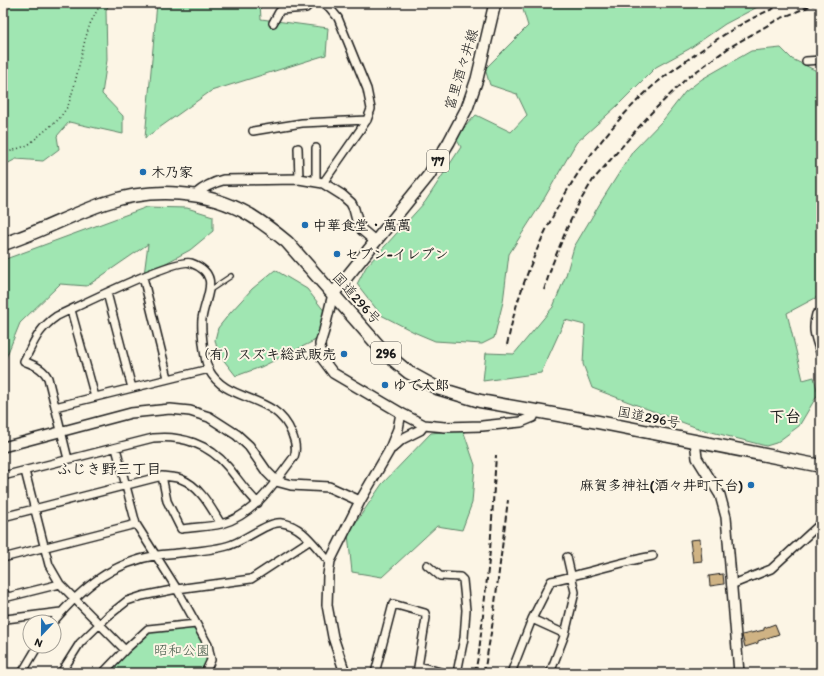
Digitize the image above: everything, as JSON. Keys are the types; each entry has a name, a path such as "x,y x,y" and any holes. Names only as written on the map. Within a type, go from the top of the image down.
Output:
{"highway":[{"name":"国道296号","path":"3,244 106,203 133,195 166,193 215,200 249,214 287,242 384,352 408,372 436,388 480,401 598,422 821,466"}],"main road":[{"name":"富里酒々井線","path":"333,294 429,175 455,132 467,108 477,79 495,3"}],"street":[{"path":"273,23 281,10 306,8 311,3"},
{"path":"320,182 367,120 371,109 367,89 338,18 329,7 322,3"},
{"path":"806,61 821,60"},
{"path":"253,131 302,123 367,120"},
{"path":"298,148 299,179"},
{"path":"316,148 320,182"},
{"path":"195,196 202,188 214,182 223,180 299,179 320,182 342,195 351,203 358,224 362,230 376,242"},
{"path":"68,459 48,378 40,368 24,361 38,333 47,323 57,316 143,277 180,263 188,262 199,266 206,272 210,281 210,290 202,318 206,359 209,370 224,387 270,406 282,416 290,427 295,440 296,452 294,457 258,503 242,515 221,524 181,529 167,501 162,476"},
{"path":"143,277 168,378"},
{"path":"107,293 132,388"},
{"path":"333,294 320,344 320,357 334,373 401,413 424,425 444,427 521,422 533,417 535,411"},
{"path":"72,310 95,397"},
{"path":"821,312 816,314 813,330 821,355"},
{"path":"55,407 168,378 209,370"},
{"path":"3,447 131,413 170,409 190,411 208,417 238,435 249,446 267,472 276,481 291,485 329,487 360,501"},
{"path":"345,673 333,637 327,605 330,561 360,501 389,451 398,429 401,413"},
{"path":"389,451 402,439 420,430 424,425"},
{"path":"3,476 153,438 166,437 194,443 208,449 220,457 247,492 258,503"},
{"path":"695,441 697,458 720,495 726,517 739,673"},
{"path":"116,448 136,524 177,589 208,645 211,660 205,673"},
{"path":"25,471 49,565 60,584 125,650"},
{"path":"3,517 162,476 181,479 192,486 201,494 221,524"},
{"path":"3,623 6,619 61,612 74,598 108,573 130,562 157,556 227,546 242,541 275,522 292,525 330,561"},
{"path":"731,585 771,569 821,523"},
{"path":"3,558 136,524"},
{"path":"61,673 80,643 99,624 127,601 142,596 177,589 251,579 309,540"},
{"path":"511,673 532,619 551,581 653,556"},
{"path":"550,673 565,634 575,592 567,557"},
{"path":"426,565 440,576 460,577 463,580 466,610 464,638 457,673"},
{"path":"3,592 8,597 60,584"},
{"path":"375,673 393,604 424,613 426,618 418,670 444,673"},
{"path":"532,619 565,634"},
{"path":"102,673 148,629 196,624"},
{"path":"22,673 33,654"}],"lane":[{"path":"210,290 231,276"}],"path":[{"path":"3,154 28,145 59,119 68,106 90,24 101,3"}],"green space":[{"path":"3,3 110,3 106,10 107,60 102,94 123,116 123,134 69,122 57,136 59,149 43,161 16,159 3,166"},
{"path":"157,3 260,3 261,19 328,28 326,55 211,91 145,138"},
{"path":"521,3 765,3 725,24 689,49 656,67 617,106 576,143 541,204 509,254 503,302 494,338 482,344 435,341 381,315 357,284 366,267 425,202 461,147 455,137 476,115 511,132 527,115 517,94 490,85 485,69 528,26"},
{"path":"781,48 792,59 821,73 821,295 787,313 803,380 814,377 818,394 799,426 776,443 766,446 700,429 592,388 583,364 585,325 565,320 541,373 483,381 486,353 514,354 553,307 566,275 574,247 602,200 633,151 664,119 685,92 702,79 751,51"},
{"path":"147,207 187,208 213,216 213,231 190,250 144,275 148,244 87,286 60,284 20,323 3,365 3,260"},
{"path":"275,270 307,289 325,312 322,328 314,341 261,367 236,376 218,353 215,340 218,328 252,289"},
{"path":"463,430 475,465 472,503 462,530 437,526 382,577 352,572 348,534 382,484 431,433"},
{"name":"昭和公園","path":"195,626 206,645 209,660 202,673 105,673 149,632"}],"building":[{"path":"700,539 702,561 693,562 690,540"},
{"path":"723,574 724,584 710,586 709,576"},
{"path":"775,624 779,634 745,647 742,635 764,630 764,628"}],"railway":[{"path":"507,345 517,304 528,273 554,213 570,185 608,132 654,85 678,66 738,26 762,13 788,3"},
{"path":"544,290 552,265 579,203 593,180 651,113 687,78 730,47 777,20 817,3"},
{"path":"475,673 479,652 490,551 496,455"},
{"path":"484,673 492,627 508,500"}],"place":[{"name":"木乃家","path":"143,172"},
{"name":"中華食堂・萬萬","path":"305,225"},
{"name":"セブン-イレブン","path":"337,254"},
{"name":"（有）スズキ総武販売","path":"344,354"},
{"name":"ゆで太郎","path":"385,385"},
{"name":"麻賀多神社(酒々井町下台)","path":"751,485"}],"district":[{"name":"下台","path":"785,416"},
{"name":"ふじき野三丁目","path":"109,469"}]}
